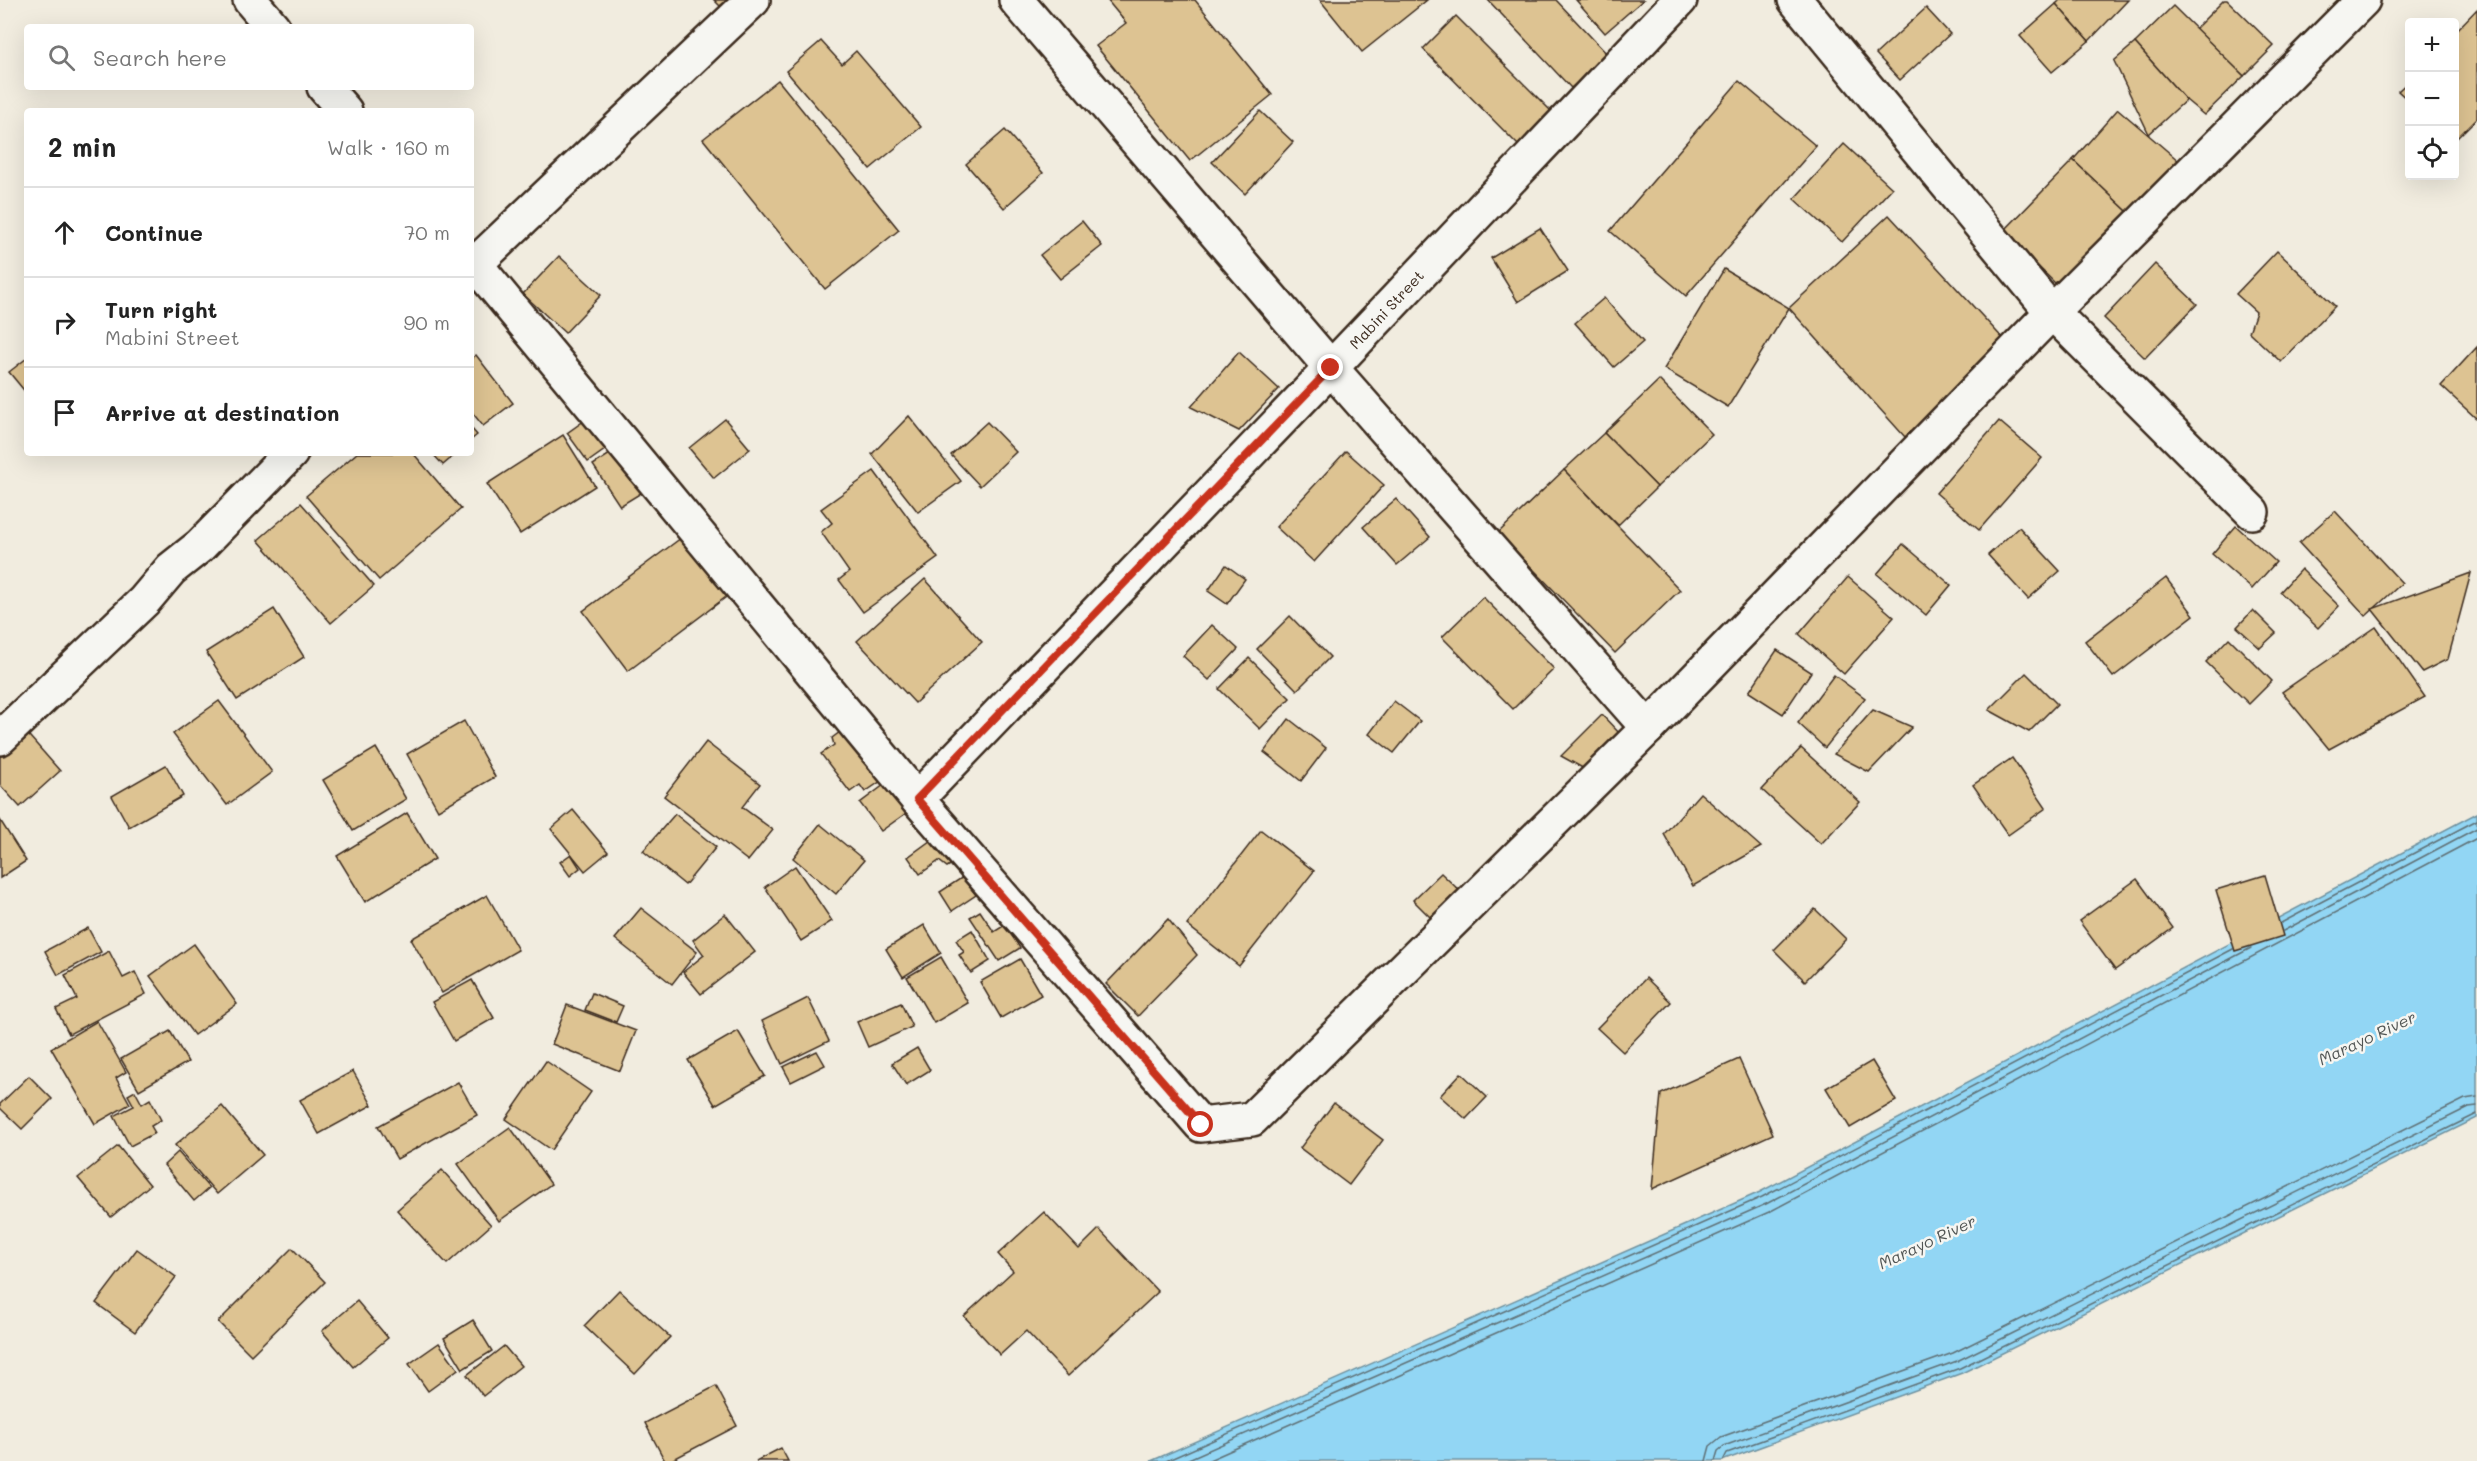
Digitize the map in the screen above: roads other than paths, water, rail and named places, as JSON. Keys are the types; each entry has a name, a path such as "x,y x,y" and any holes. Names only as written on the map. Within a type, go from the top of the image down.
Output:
{"street":[{"path":"250,0 270,24"},
{"path":"474,262 753,0"},
{"path":"1016,0 1331,368 1648,729"},
{"name":"Mabini Street","path":"917,799 1680,0"},
{"path":"1795,0 2052,312 2253,512"},
{"path":"474,266 917,799 1201,1125 1252,1119 1648,729 2052,312 2363,0"},
{"path":"327,90 342,108"},
{"path":"0,738 144,601 171,569 200,546 288,456"}],"water":[{"name":"Marayo River","path":"2477,813 2477,1118 1962,1373 1722,1461 1151,1461 1760,1192"}]}
